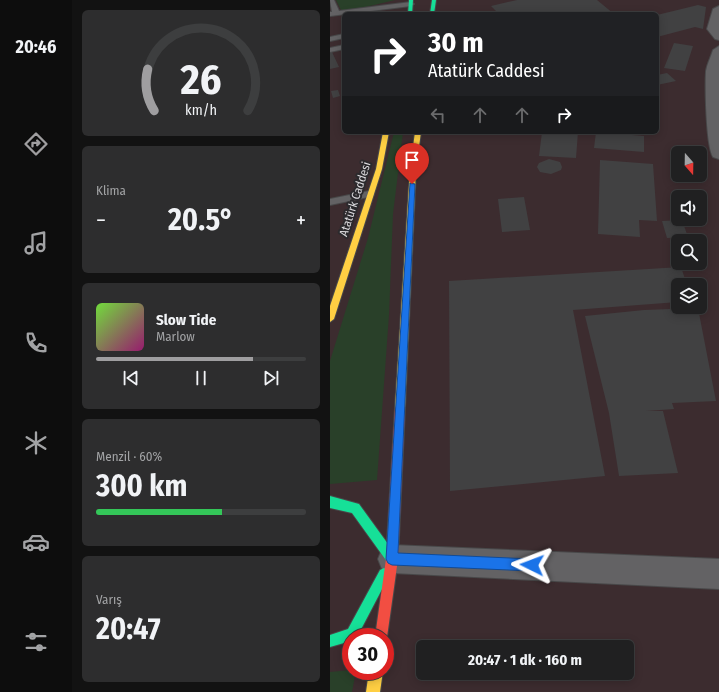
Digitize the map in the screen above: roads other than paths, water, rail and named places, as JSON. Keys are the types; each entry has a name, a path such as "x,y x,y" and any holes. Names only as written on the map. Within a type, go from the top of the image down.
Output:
{"main road":[{"path":"432,12 434,0"},
{"path":"410,12 411,2"},
{"name":"Atatürk Caddesi","path":"330,319 369,194 379,169 386,134"},
{"path":"382,628 392,559 413,169 419,134"},
{"path":"330,502 355,508 392,559"},
{"path":"330,641 352,634 392,559"},
{"path":"373,692 375,680"}],"street":[{"path":"719,9 713,29 719,36"},
{"path":"719,50 713,70 716,142 719,154"},
{"path":"392,559 719,574"}],"lane":[{"path":"331,0 333,14"},
{"path":"346,12 411,2"},
{"path":"330,38 342,36"},
{"path":"330,50 342,47"},
{"path":"330,202 369,194"}]}
